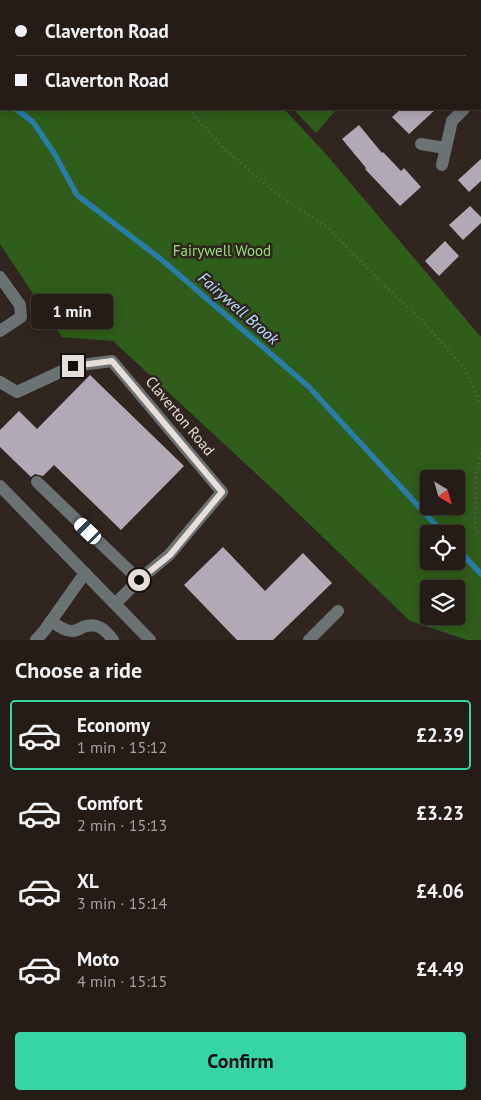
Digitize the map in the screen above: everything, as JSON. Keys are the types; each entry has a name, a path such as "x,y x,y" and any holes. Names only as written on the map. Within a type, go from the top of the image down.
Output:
{"street":[{"path":"442,165 452,121 463,110"},
{"path":"421,144 445,148"},
{"path":"0,277 20,306 21,317 0,331"},
{"name":"Claverton Road","path":"0,382 17,392 73,366 112,361 222,492 170,555 139,580"},
{"path":"36,482 139,580 115,604"},
{"path":"0,486 150,640"},
{"path":"44,630 84,573"},
{"path":"309,640 338,611"},
{"path":"44,630 72,631 92,625 98,626 113,640"}],"path":[{"path":"190,110 224,149 285,200 327,227 384,285 420,318 465,369 481,405"},
{"path":"481,453 476,473 475,529 481,535"}],"green space":[{"name":"Fairywell Wood","path":"0,110 285,110 325,153 481,337 481,640 467,640 422,625 465,625 465,580 420,580 420,624 410,621 277,493 113,341 62,337 0,244"},
{"path":"294,110 336,110 316,133"}],"building":[{"path":"400,110 435,110 409,134 392,117"},
{"path":"359,125 382,153 401,171 404,168 421,187 400,206 365,169 342,139"},
{"path":"481,159 481,181 469,192 458,180"},
{"path":"470,206 481,217 481,223 463,240 449,225"},
{"path":"445,241 459,256 439,276 425,261"},
{"path":"90,375 184,466 121,530 54,465 43,476 35,474 31,477 0,447 0,430 19,411 37,429"},
{"path":"223,547 265,591 303,553 332,583 273,640 237,640 184,585"}],"waterway":[{"name":"Fairywell Brook","path":"17,110 33,122 54,153 77,195 162,260 309,387 436,525"},
{"name":"Fairywell Brook","path":"465,557 481,574"}],"route":[{"path":"73,366 112,361 222,492 170,555 139,580"}]}
